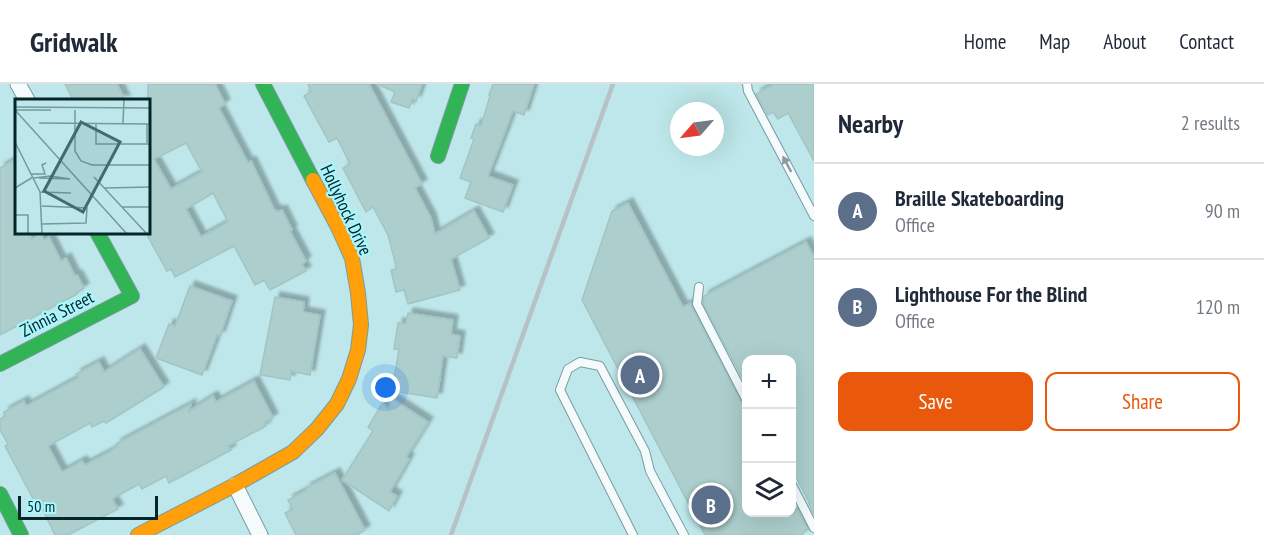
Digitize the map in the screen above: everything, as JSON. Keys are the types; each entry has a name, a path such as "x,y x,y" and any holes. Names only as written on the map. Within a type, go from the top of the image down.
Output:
{"street":[{"path":"18,84 26,99"},
{"name":"Hollyhock Drive","path":"138,535 293,452 317,429 337,404 349,379 358,350 361,325 352,258 263,84"},
{"path":"438,156 462,84"},
{"name":"Zinnia Street","path":"0,364 132,296 99,234"},
{"path":"235,485 260,535"},
{"path":"0,494 21,535"}],"lane":[{"path":"747,84 748,91 814,216"},
{"path":"699,287 697,304 742,390"},
{"path":"633,535 560,390 568,369 580,362 600,366 645,451 650,471 684,535"},
{"path":"796,493 814,528"}],"building":[{"path":"65,84 117,84 124,99 72,99"},
{"path":"148,84 215,84 225,104 219,108 248,163 251,161 275,211 282,210 306,261 302,264 306,271 270,290 264,280 255,285 234,246 175,277 171,269 167,271 148,237 150,234 150,99 148,99","holes":["186,143 202,172 171,189 154,159","213,193 228,222 201,237 186,209"]},
{"path":"308,84 369,84 422,184 415,188 431,218 435,234 474,211 489,238 451,259 460,290 408,304 404,290 396,292 391,270 397,269 388,235 373,207 366,212 343,168 350,164 337,138 329,142 304,96 311,92"},
{"path":"377,84 422,84 416,101 412,99 409,108 391,102 395,92"},
{"path":"493,84 534,84 524,115 513,111 488,176 513,185 503,212 465,198 471,182 460,178 474,139 471,138 476,124 481,126"},
{"path":"774,84 814,84 814,161 788,113 778,119 773,112 768,115 756,94"},
{"path":"15,160 15,234 29,234 32,239 40,234 44,240 49,237 61,261 66,258 84,288 77,294 0,335 0,168"},
{"path":"628,203 683,307 691,303 742,402 742,517 796,517 798,510 807,528 802,535 705,535 582,300 612,211"},
{"path":"806,242 814,257 814,515 796,477 796,355 742,355 742,377 703,303 704,296"},
{"path":"190,286 232,301 220,336 217,335 202,375 156,358 169,324 175,326"},
{"path":"275,297 304,302 303,312 320,315 310,375 291,371 290,380 260,375"},
{"path":"408,313 453,320 451,334 460,336 457,358 443,356 437,398 392,391 399,349 394,349 398,323 406,324"},
{"path":"140,349 164,387 106,423 104,421 92,427 90,423 48,446 62,472 82,461 85,465 113,450 118,446 116,444 191,404 189,411 213,396 216,402 254,381 273,418 264,423 266,426 228,446 231,450 169,483 166,476 142,489 139,484 112,499 118,509 68,535 55,535 43,510 40,512 5,446 8,444 0,430 0,419 5,416 4,412 24,401 26,406 78,378 76,374 99,362 104,372"},
{"path":"391,398 428,422 406,457 409,459 390,492 397,496 389,511 342,480 373,431 368,427 382,404 389,409"},
{"path":"335,473 365,530 357,535 296,535 285,513 293,509 288,500"}],"railway":[{"path":"451,535 613,84"}],"traffic: fast":[{"path":"263,84 313,180"},
{"path":"438,156 462,84"},
{"path":"0,364 132,296 98,234"},
{"path":"0,494 21,535"}],"traffic: slow":[{"path":"138,535 293,452 317,429 337,404 349,379 358,350 361,325 358,293 352,258 313,180"}],"place":[{"name":"Braille Skateboarding","path":"640,375"},
{"name":"Lighthouse For the Blind","path":"711,505"}]}
